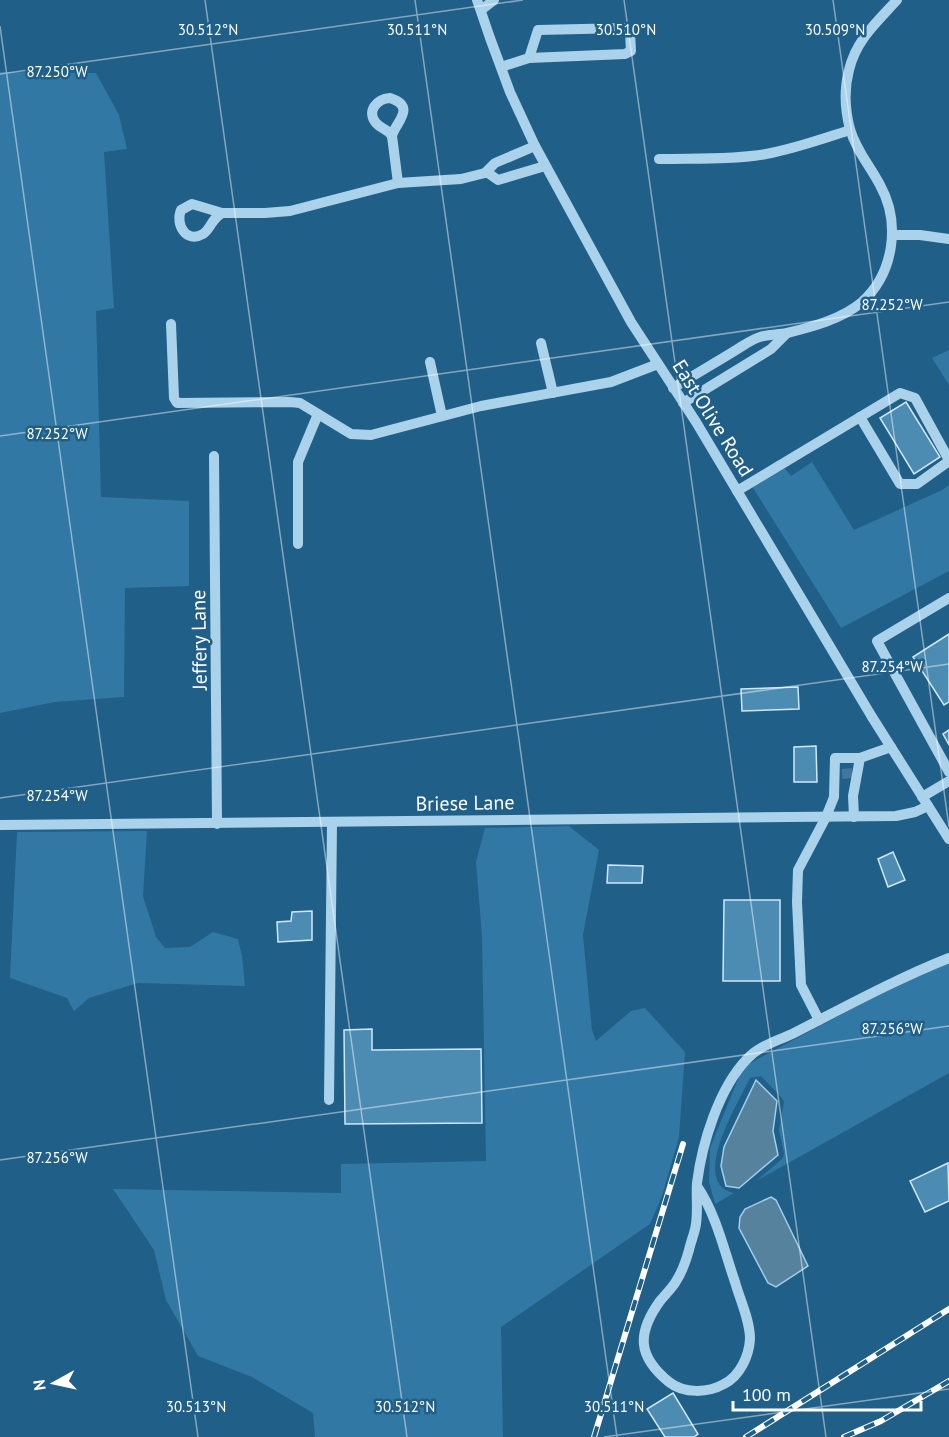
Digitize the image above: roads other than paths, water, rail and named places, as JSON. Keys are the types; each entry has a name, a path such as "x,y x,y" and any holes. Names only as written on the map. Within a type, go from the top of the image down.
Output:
{"street":[{"path":"479,5 494,0"},
{"path":"673,388 759,337 786,334 847,313 872,290 886,267 891,252 890,211 881,186 857,147 850,130 845,91 848,71 854,55 871,26 897,0"},
{"name":"East Olive Road","path":"479,5 501,67 535,146 631,322 949,838"},
{"path":"501,67 529,58 625,54 631,51 630,32 626,28 538,30 529,58"},
{"path":"659,159 765,154 850,130"},
{"path":"392,136 398,183"},
{"path":"485,173 495,163 535,146"},
{"path":"222,213 290,211 398,183 446,181 485,173 498,180 545,166"},
{"path":"892,236 920,235 949,238"},
{"path":"171,324 174,398 177,404 290,402 300,404 351,434 361,436 481,406 611,382 658,364"},
{"path":"683,403 771,349 786,334"},
{"path":"541,343 553,393"},
{"path":"430,362 442,416"},
{"path":"737,491 860,417 900,393 915,398 949,461 917,484 900,484 860,417"},
{"path":"298,544 298,462 318,414"},
{"name":"Jeffery Lane","path":"214,456 217,824"},
{"path":"949,598 878,641 949,772"},
{"path":"854,816 853,796 846,773 835,758 860,758 891,747"},
{"path":"819,1020 801,985 797,902 798,870 846,773 860,758"},
{"name":"Briese Lane","path":"0,825 901,815 925,801 949,781"},
{"path":"834,797 853,796"},
{"path":"329,1100 332,823"},
{"path":"697,1186 706,1200 716,1227 749,1330 750,1341 745,1361 732,1380 712,1389 699,1391 673,1386 651,1366 643,1344 649,1318 675,1283 687,1258 696,1224 697,1186 701,1155 731,1078 747,1058 761,1047 949,958"}],"tunnel":[{"path":"842,774 853,773"}],"railway":[{"path":"594,1437 683,1144"},
{"path":"746,1437 949,1309"},
{"path":"844,1437 881,1421 949,1381"}]}
